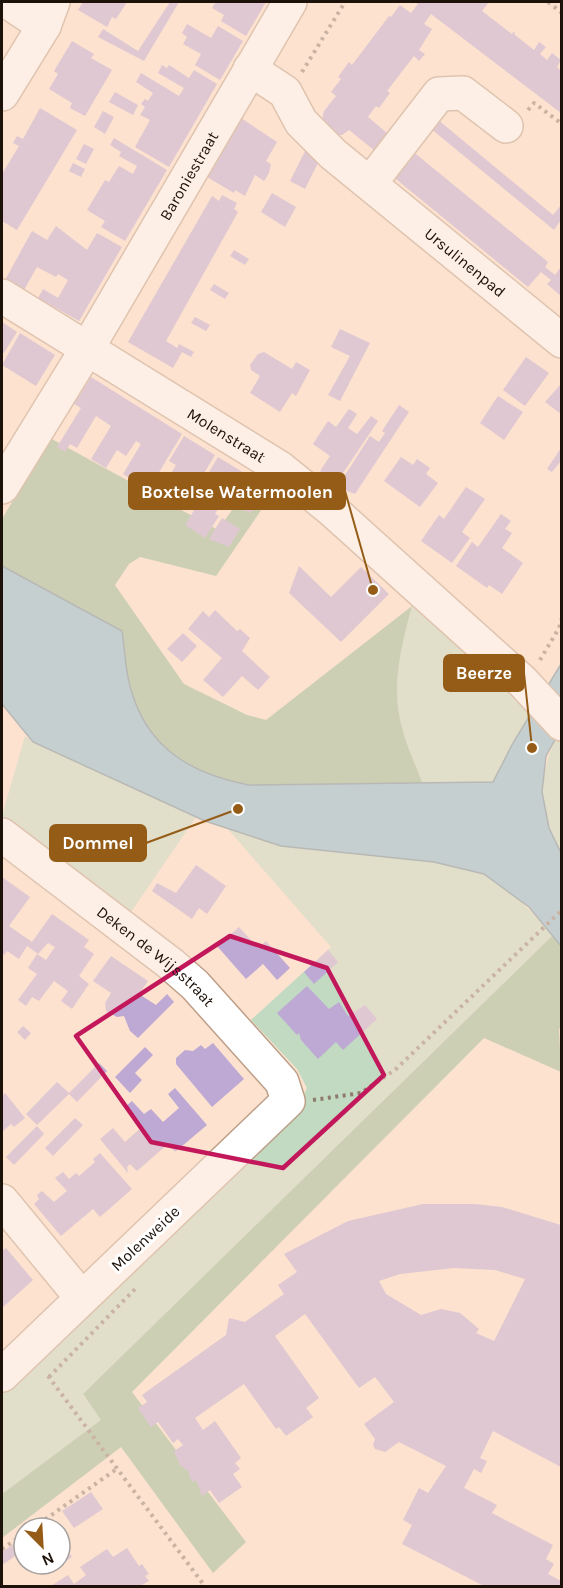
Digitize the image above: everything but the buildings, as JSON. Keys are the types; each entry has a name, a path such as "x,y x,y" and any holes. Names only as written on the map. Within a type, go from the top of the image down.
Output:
{"street":[{"path":"2,94 48,14 8,2"},
{"name":"Baroniestraat","path":"2,487 87,349 290,2"},
{"name":"Ursulinenpad","path":"250,69 285,92 310,134 561,341"},
{"path":"371,182 439,94 463,93 506,126"},
{"name":"Molenstraat","path":"2,296 280,468 332,510 522,681 561,724"},
{"name":"Deken de Wijsstraat","path":"2,835 124,927 195,985 282,1082 288,1101"},
{"name":"Molenweide","path":"2,1375 288,1101"},
{"path":"2,1201 82,1298"}],"path":[{"path":"285,92 308,66 345,2"},
{"path":"548,2 561,13"},
{"path":"506,126 515,126 534,103 561,123"},
{"path":"522,681 543,657 561,618"},
{"path":"288,1101 320,1100 361,1093 396,1069 561,910"},
{"path":"28,1349 204,1585 202,1587"},
{"path":"50,1516 118,1468"}],"highlighted area":[{"path":"230,936 327,968 384,1075 283,1168 151,1142 76,1036"}],"green space":[{"path":"50,438 218,530 259,471 277,487 216,576 140,557 129,564 115,585 184,684 247,715 266,720 412,606 398,668 397,700 405,738 423,784 291,787 239,784 207,776 168,749 145,724 134,702 128,679 122,631 2,566 2,519"},
{"path":"412,606 532,711 501,764 494,782 423,784 405,738 397,700 398,668"},
{"path":"558,734 562,737 561,853 548,824 543,794 547,763"},
{"path":"25,736 33,742 196,817 131,912 2,816"},
{"path":"227,828 281,846 434,862 484,874 516,896 553,935 83,1395 102,1420 2,1494 2,1391 299,1105 307,1088 297,1069 251,1020 331,947"},
{"path":"553,935 561,946 562,1027 559,1029 561,1072 484,1038 132,1392 246,1542 213,1573 121,1447 31,1516 12,1516 12,1530 2,1538 2,1494 101,1420 83,1394"}],"water":[{"path":"2,566 122,631 131,690 139,711 161,743 191,766 209,774 249,785 493,782 513,743 561,664 561,729 546,756 542,792 549,828 561,853 561,946 529,907 484,874 434,862 281,846 205,821 33,742 2,704"}],"place":[{"name":"Boxtelse Watermoolen","path":"373,590"},
{"name":"Beerze","path":"532,748"},
{"name":"Dommel","path":"238,809"}]}
